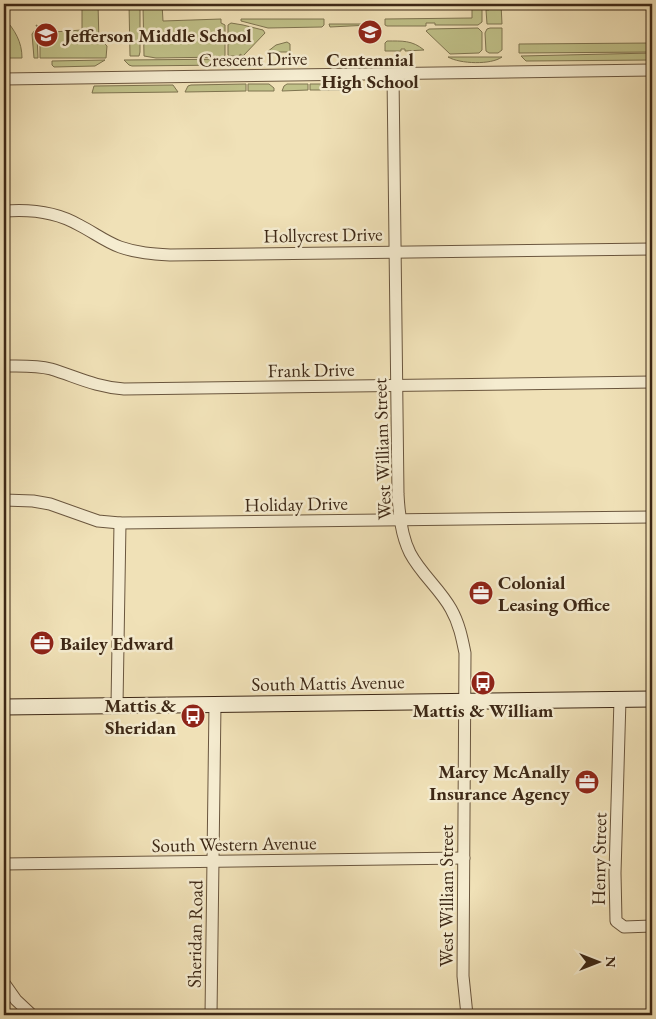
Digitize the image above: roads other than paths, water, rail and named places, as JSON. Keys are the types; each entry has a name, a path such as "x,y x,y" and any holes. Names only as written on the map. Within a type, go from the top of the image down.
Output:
{"main road":[{"name":"South Mattis Avenue","path":"4,706 652,699"}],"street":[{"name":"Crescent Drive","path":"4,79 652,70"},
{"name":"West William Street","path":"393,75 396,386 400,520 404,539 410,552 451,609 457,622 465,653 463,976 467,1015"},
{"name":"Hollycrest Drive","path":"4,211 32,211 58,216 78,224 119,247 147,254 652,249"},
{"name":"Frank Drive","path":"4,366 51,369 92,384 124,389 652,382"},
{"name":"Holiday Drive","path":"4,500 33,501 50,504 98,521 120,523 652,517"},
{"path":"116,705 120,523"},
{"name":"Henry Street","path":"620,699 615,873 616,921 624,928 652,926"},
{"name":"Sheridan Road","path":"211,1015 215,704"},
{"name":"South Western Avenue","path":"4,864 464,858"},
{"path":"4,983 16,1000 32,1015"}],"place":[{"name":"Centennial High School","path":"370,32"},
{"name":"Jefferson Middle School","path":"46,35"},
{"name":"Colonial Leasing Office","path":"481,593"},
{"name":"Bailey Edward","path":"42,643"},
{"name":"Mattis & William","path":"483,683"},
{"name":"Mattis & Sheridan","path":"193,716"},
{"name":"Marcy McAnally Insurance Agency","path":"587,782"}]}
